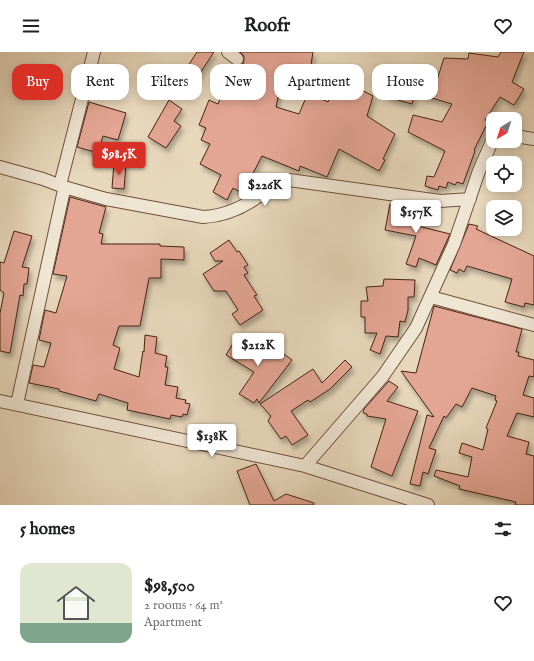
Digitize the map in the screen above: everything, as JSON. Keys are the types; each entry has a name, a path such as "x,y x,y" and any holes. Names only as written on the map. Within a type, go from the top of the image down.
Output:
{"street":[{"path":"17,404 64,198 62,186 94,52"},
{"path":"522,137 534,139"},
{"path":"305,466 383,376 408,341 431,297 454,244 483,160 489,148"},
{"path":"0,167 106,199 203,217 215,216 247,204 280,182 289,180 440,201 470,199"},
{"path":"431,297 534,325"},
{"path":"0,401 305,466 428,505"}],"building":[{"path":"197,52 214,52 202,70 202,64 189,64"},
{"path":"240,52 313,52 311,64 274,64 274,100 278,100 276,107 299,114 305,100 324,100 328,102 329,100 364,100 364,91 372,95 367,116 395,134 379,171 339,149 327,177 300,166 299,171 262,156 249,181 252,182 246,195 233,188 227,200 213,192 221,175 200,164 210,144 201,140 206,128 199,125 209,100 218,104 220,100 266,100 266,64 243,64 244,56"},
{"path":"501,52 524,52 512,82 524,89 514,105 500,97 490,112 486,112 486,126 474,150 475,151 463,184 457,182 455,185 448,182 446,188 439,186 438,190 425,186 427,176 434,177 445,151 408,132 413,115 442,122 452,104 438,100 438,77 444,58 468,59 469,53 498,57"},
{"path":"169,100 182,109 174,121 181,126 166,148 148,137"},
{"path":"398,100 413,100 412,104"},
{"path":"89,102 126,113 118,140 103,136 98,153 77,147"},
{"path":"114,163 126,164 124,189 112,188"},
{"path":"70,197 106,207 99,233 103,234 101,244 160,244 160,246 184,247 184,260 161,259 161,278 149,278 140,326 119,326 113,345 120,348 114,369 139,377 143,351 144,352 145,335 157,337 155,353 167,356 165,367 168,367 165,385 178,387 176,398 186,400 185,403 190,404 187,415 183,414 182,417 171,415 170,419 127,410 128,403 99,394 96,401 59,391 59,389 29,383 33,365 44,367 51,343 39,340 45,310 56,313 67,276 53,274"},
{"path":"396,202 417,205 414,225 450,234 436,265 419,258 416,267 406,264 416,236 385,230 390,204 395,205"},
{"path":"469,224 478,226 476,229 486,234 486,236 491,236 534,256 534,305 525,303 524,307 505,302 512,279 467,266 464,272 459,269 457,273 450,270"},
{"path":"14,231 32,236 22,267 29,268 27,284 24,284 23,296 20,295 10,353 0,351 0,313 4,293 0,290 0,262 4,263"},
{"path":"229,240 237,252 239,251 248,265 244,267 248,273 244,275 257,295 254,296 263,310 240,325 232,314 238,310 226,291 214,291 203,274 223,261 215,261 210,253"},
{"path":"384,279 415,280 414,297 408,297 408,310 405,322 400,321 398,337 386,336 380,354 370,350 377,333 365,333 365,317 361,317 361,301 368,301 366,287 383,286"},
{"path":"434,306 522,329 516,352 519,352 518,356 534,360 534,377 529,376 523,395 534,398 534,417 517,413 507,436 529,442 526,454 534,456 534,505 515,505 516,502 459,489 460,486 434,476 436,470 468,477 472,457 459,453 462,443 483,450 488,429 486,428 497,401 495,400 496,396 472,388 462,407 456,404 446,418 444,416 429,448 436,450 428,474 423,472 420,486 410,484 427,415 434,417 401,371 416,373"},
{"path":"238,335 267,353 273,346 292,360 259,403 257,399 254,403 239,394 254,372 226,355"},
{"path":"345,360 352,367 330,389 310,402 308,400 291,411 308,435 292,445 286,436 281,439 268,421 271,416 260,404 313,369 322,383"},
{"path":"389,381 398,387 387,401 418,411 392,476 371,467 386,419 367,416 367,414 363,413 364,409"},
{"path":"256,464 274,501 286,494 314,503 314,505 250,505 237,471"}]}
